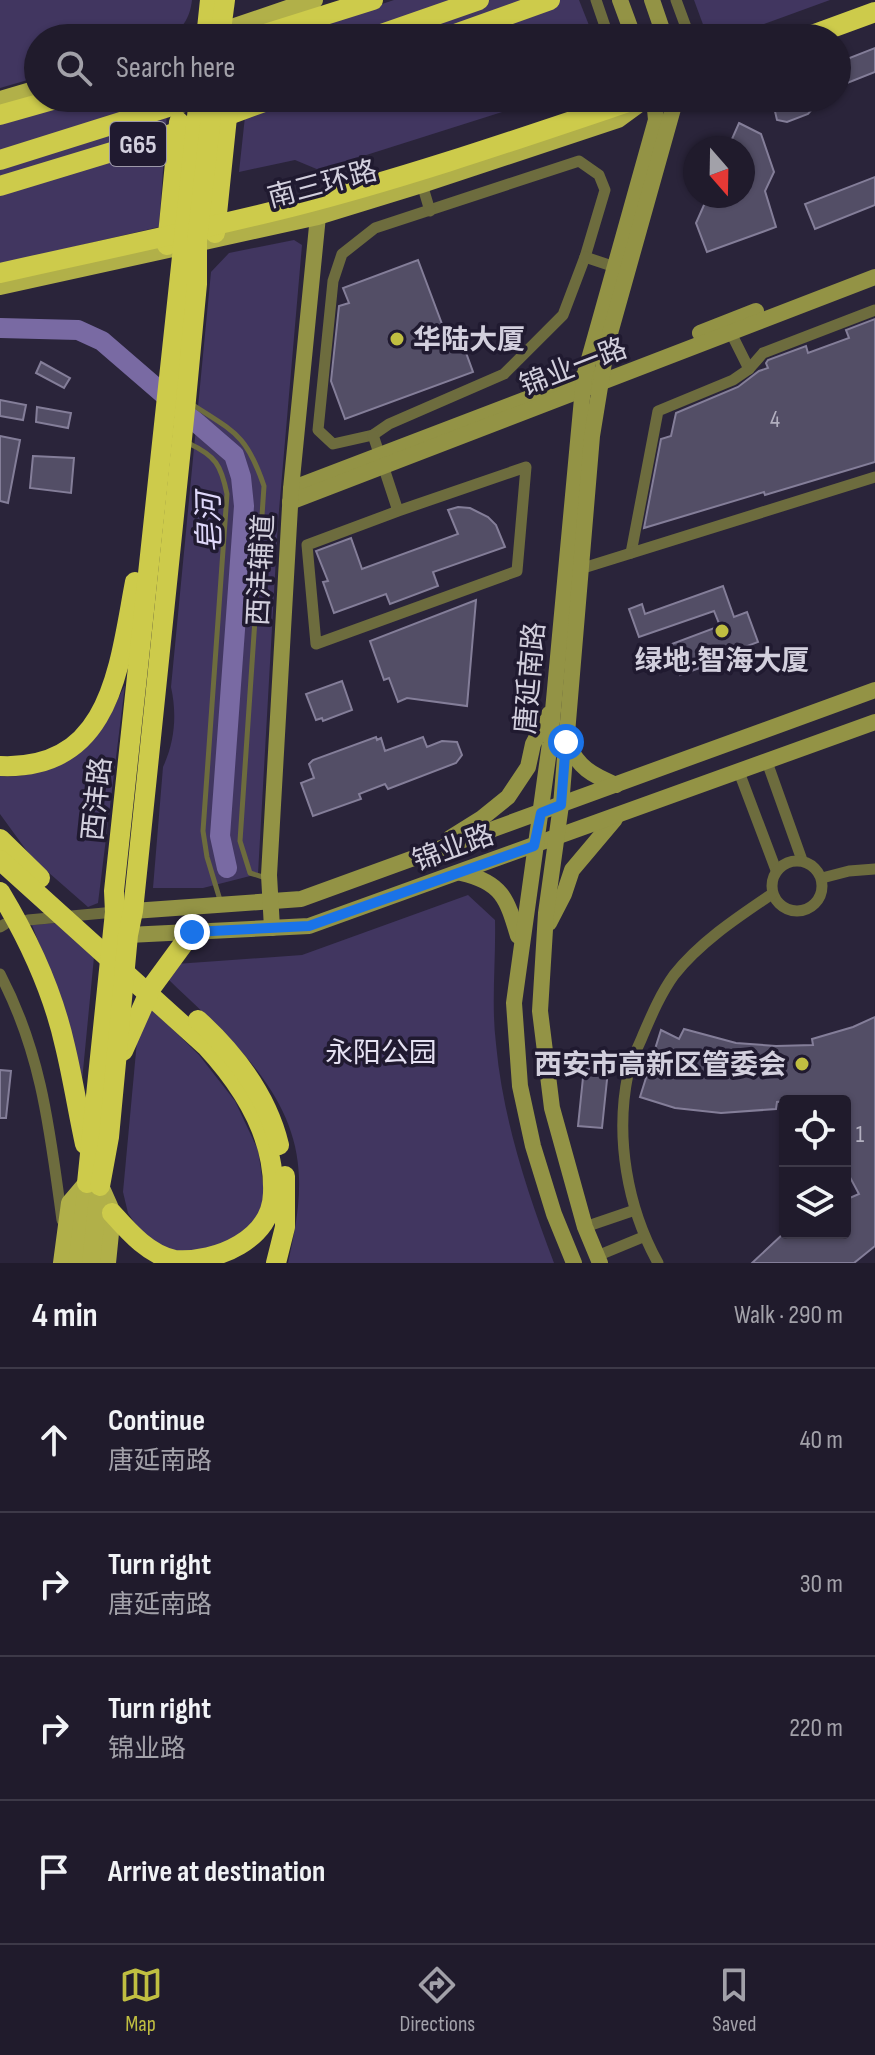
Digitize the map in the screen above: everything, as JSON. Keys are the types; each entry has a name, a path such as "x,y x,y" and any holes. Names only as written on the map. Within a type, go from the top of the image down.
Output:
{"highway":[{"path":"210,0 218,24"},
{"path":"223,24 225,0"},
{"path":"269,24 373,0"},
{"path":"410,24 479,0"},
{"path":"483,24 550,0"},
{"path":"842,24 875,12"},
{"path":"0,115 24,108"},
{"name":"G65","path":"0,160 153,112"},
{"path":"182,112 190,243 197,284 186,400"},
{"path":"190,243 197,112"},
{"path":"190,243 211,112"},
{"path":"190,243 225,112"},
{"name":"G65","path":"0,186 237,112"},
{"name":"南三环路","path":"0,273 291,207 437,165 598,112"},
{"name":"西沣路","path":"95,1193 109,1137 128,935 124,911 114,891 169,368 190,243"},
{"name":"西沣路","path":"95,1193 124,911 186,400"},
{"path":"0,766 32,765 65,751 83,737 103,714 118,671 161,448"},
{"path":"0,839 41,887 248,1074 268,1109 284,1162 285,1227 276,1263"},
{"path":"0,860 41,887"},
{"path":"0,892 29,944 51,997 65,1044 95,1193 131,1234 151,1250 173,1260 201,1262 223,1257 240,1246 256,1233 267,1216 273,1194 271,1164 248,1099 212,1042"},
{"path":"115,1069 151,988 192,932"}],"main road":[{"path":"251,24 314,0"},
{"path":"620,0 629,24"},
{"path":"652,0 660,24"},
{"path":"0,100 24,93"},
{"name":"南三环路","path":"0,286 318,216 618,119 625,112"},
{"name":"唐延南路","path":"574,1263 554,1214 533,1146 520,1086 514,1003 541,813 583,383 656,120 655,112"},
{"name":"唐延南路","path":"599,1259 585,1227 552,1108 540,1011 545,932 561,805 592,436 601,377 611,329 672,112"},
{"name":"西沣辅道","path":"272,928 270,879 290,496 318,216"},
{"name":"锦业一路","path":"729,328 875,266"},
{"name":"锦业一路","path":"290,496 729,328 875,277"},
{"name":"锦业路","path":"124,911 301,899 875,690"},
{"path":"424,855 482,818 508,797 528,767 533,744 553,705"},
{"name":"锦业路","path":"128,935 309,926 875,722"},
{"path":"566,742 578,764 596,777 616,785"},
{"path":"545,932 572,870 619,815"},
{"path":"467,840 476,866"},
{"path":"460,872 485,878 500,890 510,909 521,944"},
{"path":"62,1263 70,1203 95,1193"},
{"path":"77,1263 95,1193"},
{"path":"91,1263 95,1193"},
{"path":"95,1193 107,1263"}],"street":[{"path":"596,0 604,24"},
{"path":"676,0 685,24"},
{"path":"579,161 599,175 605,190 585,257 563,315 504,374 389,424 373,435 333,444 318,430 333,281 342,254 375,228 579,161"},
{"path":"422,184 430,211"},
{"path":"585,257 615,267"},
{"path":"631,553 658,411 733,380 749,369 763,353 875,310"},
{"path":"729,328 749,369"},
{"path":"373,435 398,511"},
{"path":"526,467 517,571 316,644 307,545 398,511 526,467"},
{"path":"580,569 875,477"},
{"path":"767,762 802,860"},
{"path":"658,1263 643,1237 628,1176 623,1114 628,1072 654,1009 674,975 700,948 772,894 776,870 739,772"},
{"path":"772,894 788,911 797,912 818,899 823,888 822,878 802,860 789,861 776,870"},
{"path":"822,878 875,869"},
{"path":"28,920 124,911"},
{"path":"0,974 30,1041 41,1082 50,1125 65,1240"},
{"path":"585,1227 635,1210"},
{"path":"599,1259 643,1237"}],"lane":[{"path":"186,400 239,435 254,457 264,486 240,841 250,873 270,879"},
{"path":"182,440 208,452 221,468 227,494 203,831 221,905"}],"green space":[{"path":"0,0 192,0 184,24 24,24 24,81 0,88"},
{"path":"394,0 579,0 588,24 322,24"},
{"path":"694,0 830,0 764,24 703,24"},
{"path":"37,112 167,112 159,227 0,264 0,122"},
{"path":"245,112 502,112 319,170 295,160 239,172"},
{"path":"294,240 302,245 278,522 258,874 203,888 153,888 163,767 174,727 171,687 211,272 229,253"},
{"path":"125,685 98,903 88,907 32,858 0,814 0,776 44,770 72,756 104,725"},
{"name":"永阳公园","path":"468,895 495,920 494,1013 499,1072 518,1155 554,1263 288,1263 298,1210 299,1178 295,1146 286,1118 254,1066 167,978 176,964 302,955"},
{"path":"57,923 94,957 82,1081 57,991 32,925"},
{"path":"150,1007 199,1055 235,1101 258,1150 265,1197 255,1224 235,1241 182,1254 158,1247 140,1231 128,1213 123,1192 137,1041"}],"building":[{"path":"875,48 875,72 851,81 851,57"},
{"path":"775,112 810,112 787,122 777,120"},
{"path":"739,123 761,134 774,172 765,191 776,227 707,252 696,223 703,208 755,208 755,136 733,136"},
{"path":"875,177 875,205 815,229 805,204"},
{"name":"华陆大厦","path":"418,260 445,332 457,328 473,372 345,419 331,381 339,306 349,303 343,288"},
{"path":"875,319 875,462 644,528 661,439 671,436 676,413 738,387 768,368 768,360 806,346 808,353 849,338 846,330"},
{"path":"41,362 70,378 64,388 36,373"},
{"path":"0,400 26,405 23,420 0,416"},
{"path":"37,407 71,413 68,428 36,422"},
{"path":"0,436 20,440 8,503 0,501"},
{"path":"33,456 74,458 71,493 30,488"},
{"path":"470,508 488,517 496,525 505,547 433,572 438,586 390,604 386,594 334,613 323,582 328,581 316,551 351,538 362,569 458,534 448,510"},
{"name":"绿地·智海大厦","path":"723,586 734,617 747,612 758,642 721,656 722,660 680,675 669,645 720,626 714,611 639,637 629,609 642,604 645,614"},
{"path":"476,600 467,706 407,698 398,702 389,678 384,680 370,641"},
{"path":"342,681 352,710 323,721 322,718 316,720 306,694"},
{"path":"376,737 377,740 381,738 385,751 423,737 427,747 442,741 457,742 462,755 456,763 388,789 385,784 359,794 361,799 313,816 301,783 314,778 309,764"},
{"path":"875,1017 875,1246 854,1263 752,1263 779,1238 851,1239 851,1197 859,1194 851,1179 851,1095 779,1095 776,1109 721,1113 675,1108 640,1097 661,1030 679,1039 684,1029 736,1043 776,1046 813,1045 812,1039"},
{"path":"584,1068 608,1070 602,1128 578,1126"},
{"path":"0,1070 11,1071 6,1118 0,1118"}],"waterway":[{"name":"皂河","path":"0,328 78,330 102,341 234,455 241,477 244,506 220,836 227,868"}],"place":[{"name":"华陆大厦","path":"397,339"},
{"name":"绿地·智海大厦","path":"722,631"},
{"name":"西安市高新区管委会","path":"802,1064"}],"route":[{"path":"192,932 309,926 534,846 541,813 561,805 566,742"}]}
